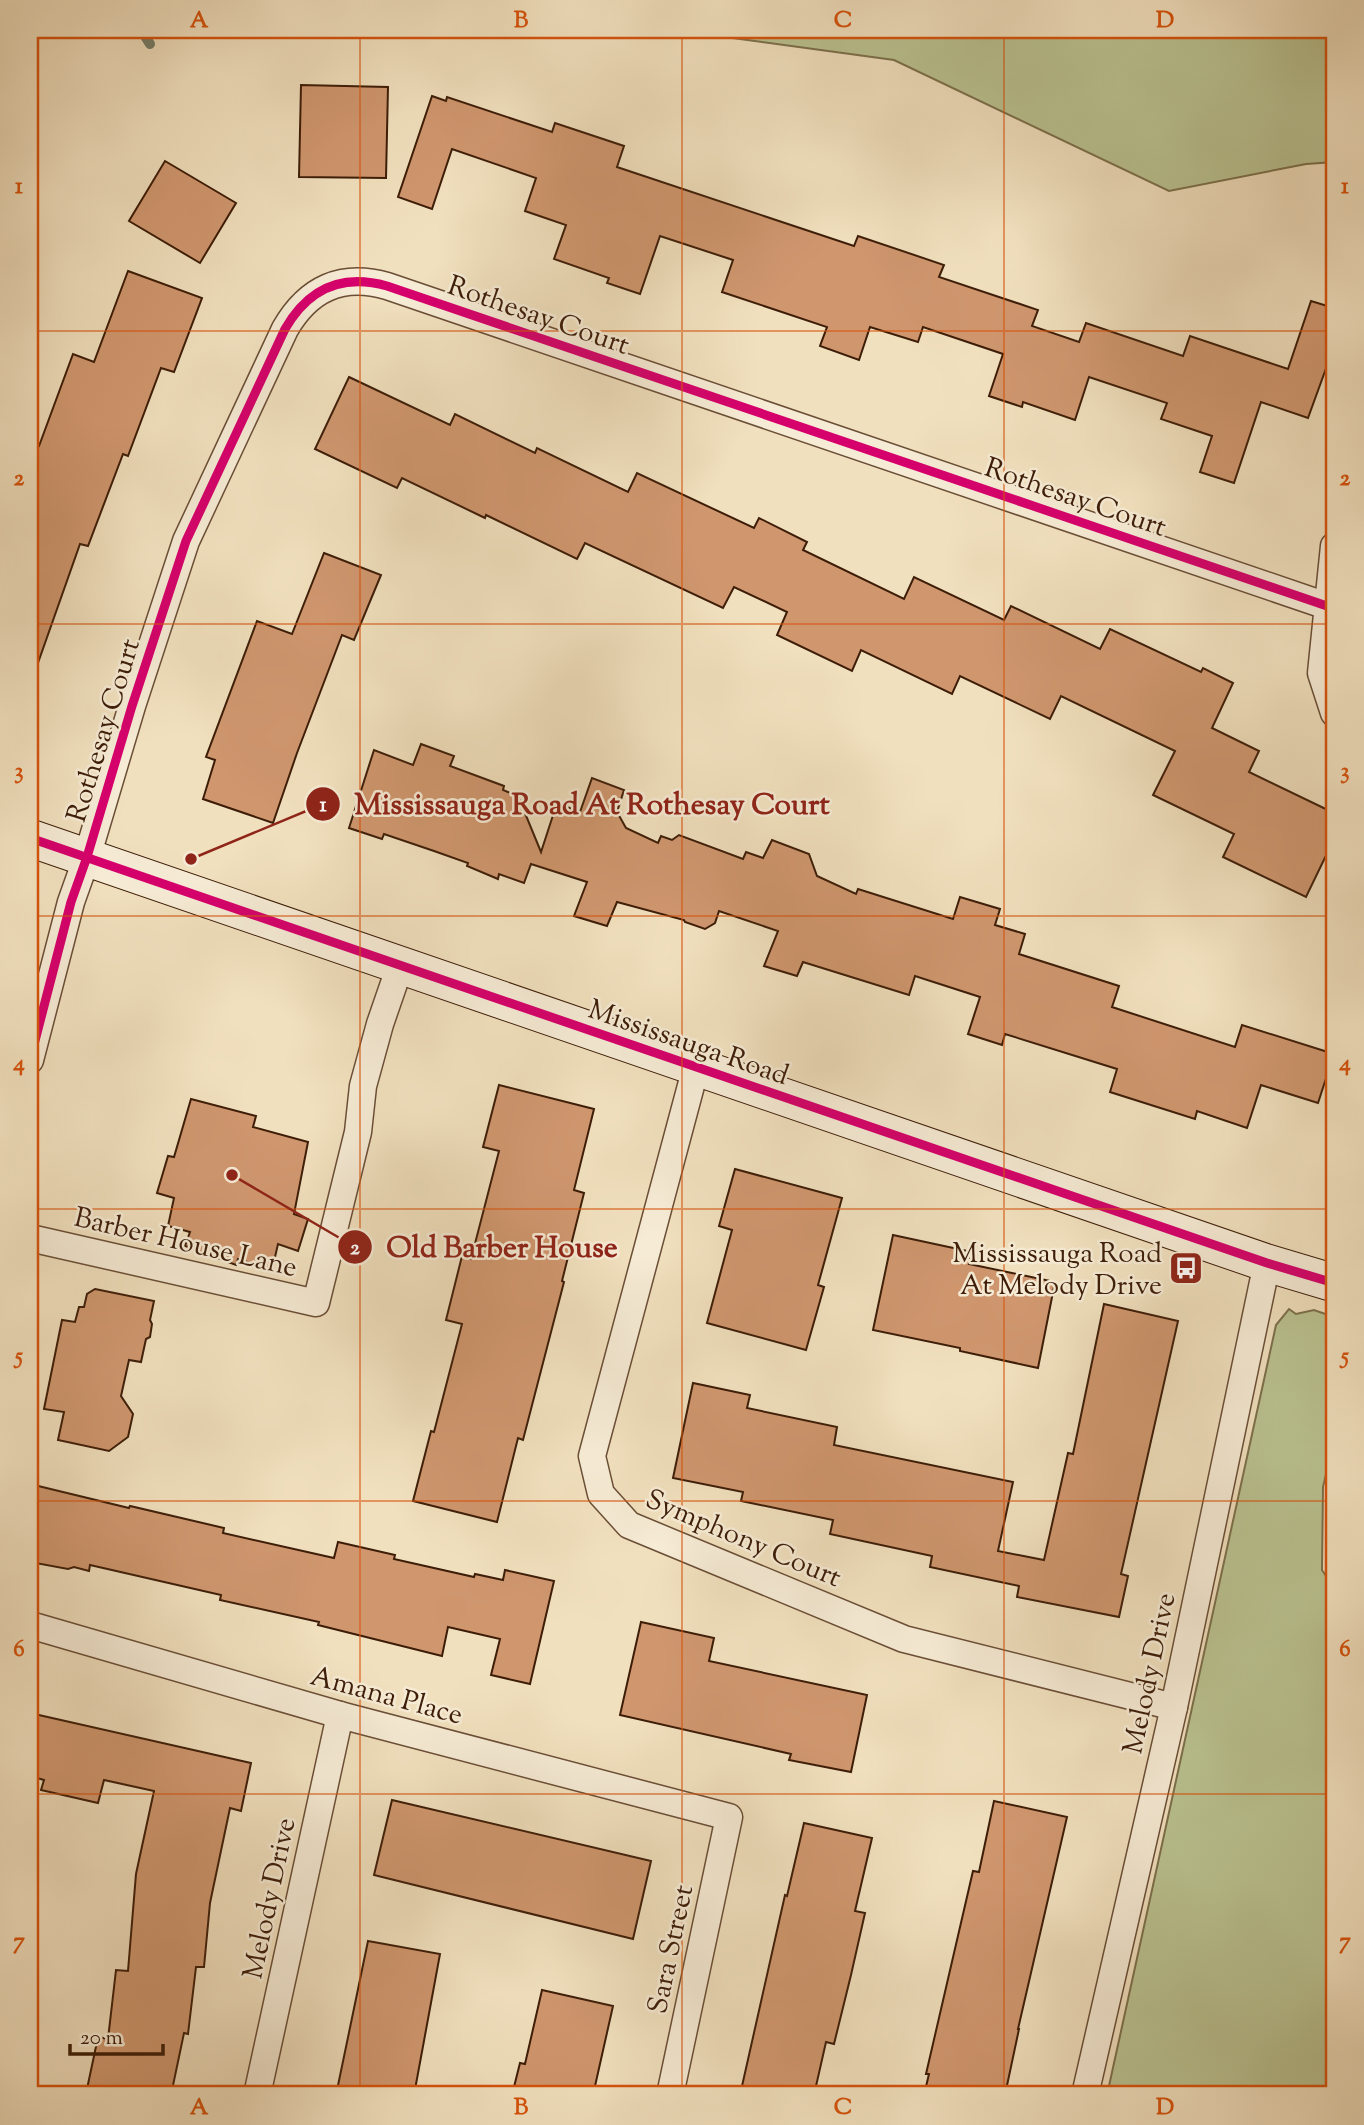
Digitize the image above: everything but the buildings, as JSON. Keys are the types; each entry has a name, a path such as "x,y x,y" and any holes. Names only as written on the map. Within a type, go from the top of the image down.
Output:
{"main road":[{"name":"Mississauga Road","path":"30,838 1267,1263 1334,1283"}],"street":[{"name":"Rothesay Court","path":"30,1060 71,902 186,541 292,316 313,295 342,283 364,281 387,286 1327,606"},
{"path":"1334,546 1321,673 1334,713"},
{"name":"Barber House Lane","path":"30,1238 316,1303 358,1132 363,1086 400,966"},
{"name":"Symphony Court","path":"696,1067 592,1456 601,1494 629,1525 904,1639 1174,1707"},
{"name":"Melody Drive","path":"1085,2095 1174,1707 1267,1263"},
{"name":"Amana Place","path":"30,1625 340,1715 729,1817"},
{"name":"Melody Drive","path":"257,2095 340,1715"},
{"name":"Sara Street","path":"670,2095 729,1817"}],"green space":[{"path":"673,30 1334,30 1334,162 1306,164 1169,191 894,60"},
{"path":"1289,1309 1296,1314 1314,1310 1334,1317 1334,1440 1323,1487 1322,1570 1334,1588 1334,2095 1107,2095 1276,1325"}],"waterway":[{"path":"141,30 150,44"}],"cycle path":[{"path":"30,1060 71,902 186,541 285,329 294,315 315,294 341,283 370,282 387,286 1327,606"},
{"path":"30,838 1267,1263 1334,1283"}],"place":[{"name":"Mississauga Road At Rothesay Court","path":"191,859"},
{"name":"Old Barber House","path":"232,1175"},
{"name":"Mississauga Road At Melody Drive","path":"1186,1268"}]}
